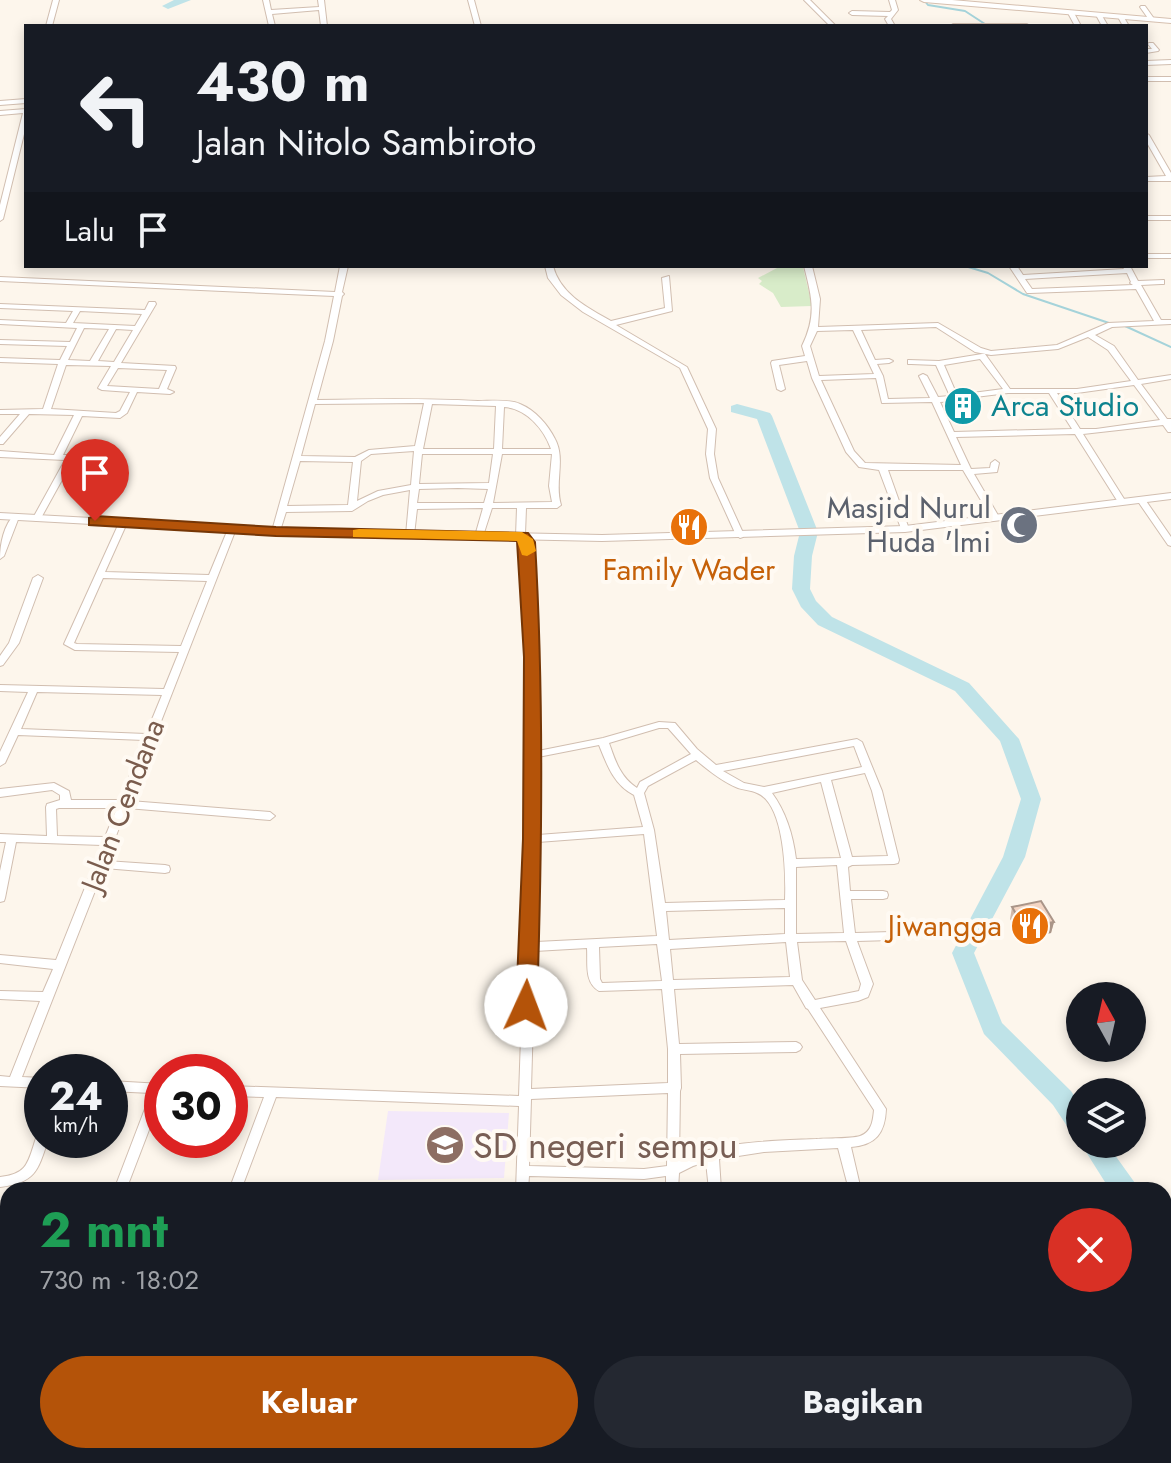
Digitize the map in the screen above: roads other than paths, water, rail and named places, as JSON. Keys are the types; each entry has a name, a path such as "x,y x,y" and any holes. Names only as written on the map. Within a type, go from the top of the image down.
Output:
{"main road":[{"path":"924,0 978,2 1171,21"}],"street":[{"path":"50,24 56,0"},
{"path":"266,0 272,24"},
{"path":"471,0 477,24"},
{"path":"807,0 831,24"},
{"path":"891,24 888,19 893,14 892,0"},
{"path":"270,12 322,4 324,24"},
{"path":"1143,7 1152,20"},
{"path":"1018,8 1026,24"},
{"path":"852,13 893,14"},
{"path":"1071,13 1077,24"},
{"path":"1099,15 1104,24"},
{"path":"1121,17 1125,24"},
{"path":"1148,51 1156,50 1151,44"},
{"path":"1148,63 1171,62"},
{"path":"1148,79 1171,79"},
{"path":"0,103 24,101"},
{"path":"0,113 24,112"},
{"path":"0,219 24,128"},
{"path":"1148,139 1171,179 1148,179"},
{"path":"1148,218 1171,218"},
{"path":"1148,256 1171,256"},
{"path":"276,531 340,294 344,268"},
{"path":"550,268 552,278 564,293 683,367 712,429 710,454 714,478 740,535"},
{"path":"808,268 816,299 814,329 807,340 810,358 850,452 862,465 994,470 995,463"},
{"path":"1014,268 1030,291 1161,282"},
{"path":"1020,277 1127,269 1159,323"},
{"path":"610,324 669,309 666,278"},
{"path":"0,279 340,294"},
{"path":"0,306 150,308 116,365 103,389 166,391 172,368 116,365 93,363 0,360"},
{"path":"69,324 78,309"},
{"path":"0,322 138,328"},
{"path":"911,362 939,363 981,354 1025,352 1073,343 1111,325 1171,322"},
{"path":"46,411 63,362 82,325"},
{"path":"814,329 938,325 981,354 1008,391"},
{"path":"93,363 114,326"},
{"path":"856,328 874,362 883,398 887,402 955,399 1008,391 1052,392 1170,377"},
{"path":"1090,335 1111,348 1169,425"},
{"path":"0,342 72,344"},
{"path":"781,389 775,363 810,358"},
{"path":"874,362 889,361"},
{"path":"939,363 955,399"},
{"path":"816,378 879,376"},
{"path":"923,376 967,470 995,517"},
{"path":"1085,378 1093,388"},
{"path":"0,412 120,415 134,391"},
{"path":"1052,392 1122,502"},
{"path":"312,402 429,401 516,405 528,412 548,435 556,451 553,486 557,505 412,506"},
{"path":"410,535 418,450 429,401"},
{"path":"479,536 490,505 500,452 500,404"},
{"path":"0,442 27,411"},
{"path":"57,458 79,413"},
{"path":"951,435 1169,425"},
{"path":"297,458 357,460 369,452 418,450 556,451"},
{"path":"0,454 57,458 92,454"},
{"path":"37,518 70,458"},
{"path":"352,508 357,460"},
{"path":"883,468 905,529"},
{"path":"284,509 352,508 360,501 387,491 414,488 492,486"},
{"path":"0,516 276,531 602,538 905,529 1171,496"},
{"path":"1141,500 1171,543"},
{"path":"522,505 532,637 533,755 522,1182"},
{"path":"0,556 15,517"},
{"path":"123,523 69,641 71,646 185,649"},
{"name":"Jalan Cendana","path":"14,1081 232,529"},
{"path":"100,575 213,578"},
{"path":"0,663 14,643 38,578"},
{"path":"0,688 167,692"},
{"path":"0,763 33,691"},
{"path":"533,755 603,741 659,725 671,725 695,756 742,786 763,791 869,769"},
{"path":"13,732 151,737"},
{"path":"603,741 620,779 626,787 639,793"},
{"path":"715,769 855,741 869,769 896,857 885,862 792,863"},
{"path":"672,1182 674,1049 660,907 649,830 639,793 644,784 695,756"},
{"path":"810,1005 864,994 867,984 850,936 845,864 825,778"},
{"path":"0,793 54,786 65,793 66,804"},
{"path":"522,1171 644,1174 673,1170 684,1162 712,1155 863,1141 880,1125 880,1109 796,981 789,904 792,863 782,822 775,805 763,791"},
{"path":"52,840 51,807 66,804 124,804 270,816"},
{"path":"532,839 649,830"},
{"path":"0,898 6,838 109,841"},
{"path":"101,864 165,869"},
{"path":"846,895 883,895"},
{"path":"660,907 789,904"},
{"path":"528,947 791,938 814,941 850,936 892,936"},
{"path":"593,944 594,980 599,987 796,981"},
{"path":"0,959 60,965"},
{"path":"0,995 47,997"},
{"path":"674,1049 796,1047"},
{"path":"0,1081 24,1082"},
{"path":"248,1092 524,1098 675,1088"},
{"path":"238,1182 272,1093"},
{"path":"123,1182 144,1129"},
{"path":"841,1143 845,1146 853,1182"},
{"path":"712,1155 714,1182"},
{"path":"0,1182 17,1181 30,1174 35,1158"}],"waterway":[{"path":"168,6 185,0"},
{"path":"924,0 928,5 965,11 985,24"},
{"path":"972,268 988,273 1023,294 1109,323"},
{"path":"1125,326 1171,347"},
{"path":"737,409 764,416 809,532 803,556 801,589 808,603 825,621 962,687 1009,739 1031,799 1014,857 963,953 992,1028 1066,1104"},
{"path":"1102,1158 1118,1182"}],"place":[{"name":"Arca Studio","path":"963,406"},
{"name":"Masjid Nurul Huda 'lmi","path":"1019,525"},
{"name":"Family Wader","path":"689,527"},
{"name":"Jiwangga","path":"1030,926"},
{"name":"SD negeri sempu","path":"445,1145"}]}
